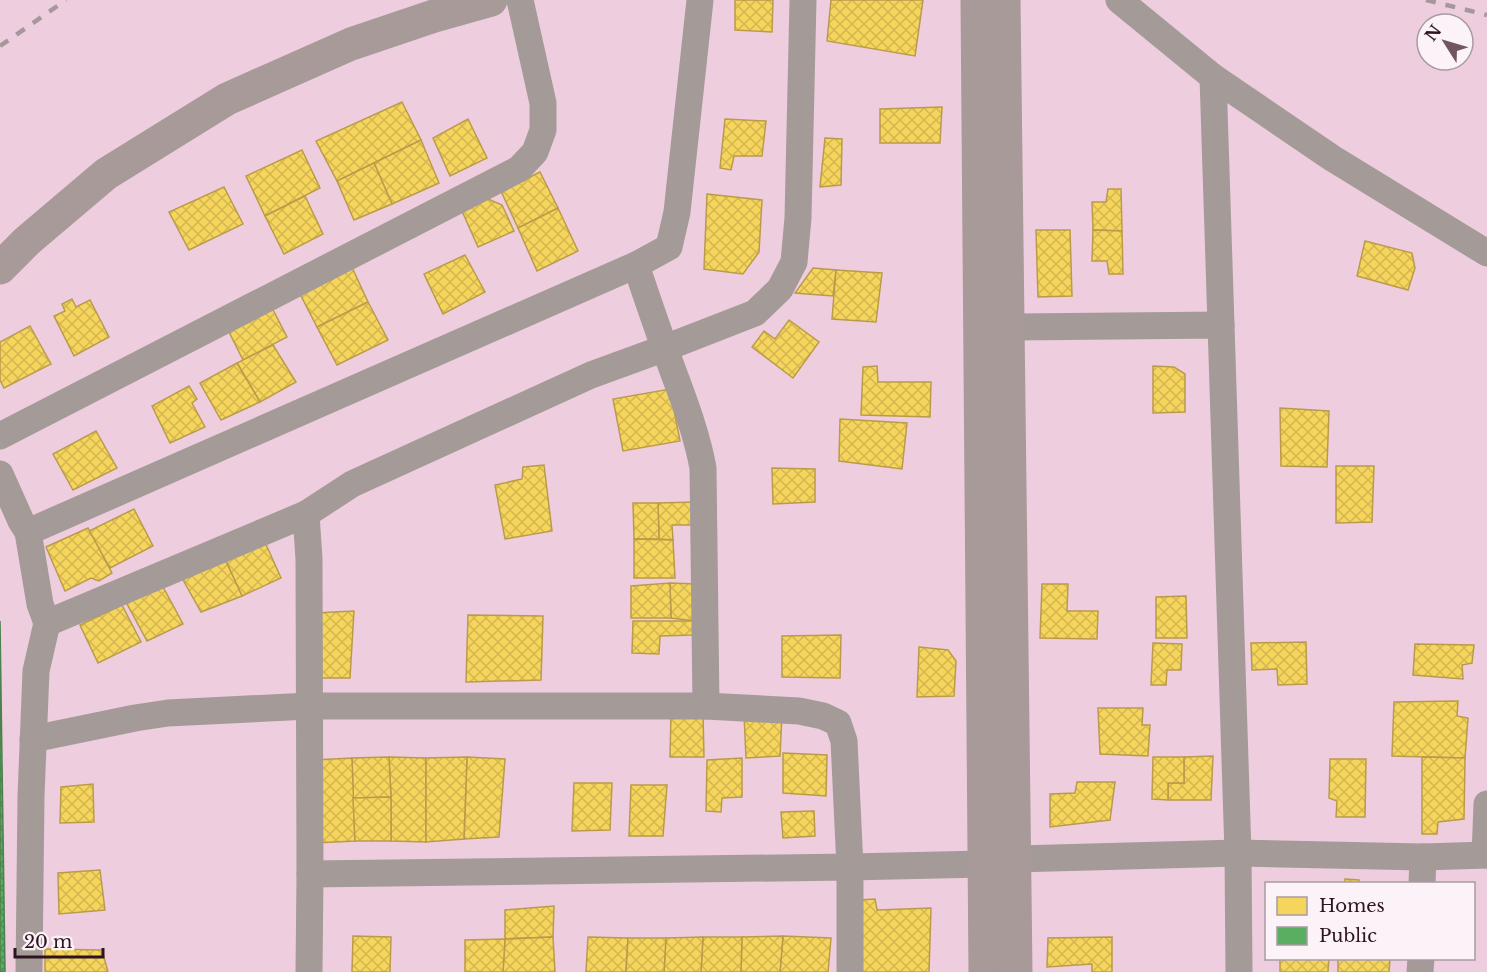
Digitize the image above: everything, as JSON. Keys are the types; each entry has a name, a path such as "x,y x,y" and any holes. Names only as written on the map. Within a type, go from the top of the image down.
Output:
{"main road":[{"path":"0,268 27,241 106,174 227,99 351,44 434,16 491,0"},
{"path":"977,0 999,862 1016,972"},
{"path":"985,972 999,862 1008,327 1004,0"}],"street":[{"path":"0,436 519,169 536,152 543,130 543,104 520,0"},
{"path":"28,532 636,265 669,247 677,212 700,0"},
{"path":"47,623 306,514 352,484 591,375 755,314 780,289 794,262 798,218 803,0"},
{"path":"1119,0 1213,77 1332,158 1487,253"},
{"path":"1213,77 1239,853 1239,972"},
{"path":"636,265 696,438 704,468 706,706"},
{"path":"1008,327 1221,324"},
{"path":"0,474 28,532 40,604 47,623 36,671 28,972"},
{"path":"306,514 309,559 309,972"},
{"path":"33,739 168,713 309,706 706,706 799,711 823,716 838,723 844,741 850,867 850,972"},
{"path":"310,874 850,867 1239,853 1423,857 1486,855 1487,804"},
{"path":"1422,882 1423,857"}],"building: Homes":[{"path":"735,0 773,0 772,32 735,30"},
{"path":"831,0 923,0 915,56 827,41"},
{"path":"402,102 421,140 337,181 316,141"},
{"path":"942,107 940,143 880,143 880,109"},
{"path":"468,119 487,158 450,176 433,138"},
{"path":"725,119 766,121 762,156 734,156 731,170 720,168"},
{"path":"825,138 842,139 841,185 820,187"},
{"path":"421,140 439,183 392,204 374,163"},
{"path":"302,150 320,188 265,216 246,176"},
{"path":"374,163 392,204 354,220 337,181"},
{"path":"540,172 558,208 518,228 501,191"},
{"path":"224,187 243,224 189,250 169,212"},
{"path":"1108,189 1121,189 1122,231 1093,230 1092,202 1106,202"},
{"path":"707,194 762,200 759,252 743,274 704,269"},
{"path":"305,196 323,234 284,254 265,216"},
{"path":"488,199 502,205 514,231 478,247 462,211"},
{"path":"558,208 578,251 537,271 518,228"},
{"path":"1036,230 1070,230 1072,296 1038,297"},
{"path":"1093,230 1122,231 1123,274 1109,274 1107,261 1092,261"},
{"path":"1365,241 1412,253 1415,268 1408,290 1357,276"},
{"path":"465,255 485,292 443,314 424,274"},
{"path":"350,263 368,302 317,327 298,290"},
{"path":"813,268 836,270 833,296 795,293"},
{"path":"836,270 882,273 876,322 832,319"},
{"path":"72,299 76,307 90,300 109,337 74,356 54,316 65,311 62,304"},
{"path":"269,302 287,337 243,360 225,324"},
{"path":"368,302 388,340 337,365 317,327"},
{"path":"789,320 819,342 793,378 752,347 764,331 775,339"},
{"path":"30,326 51,364 4,388 0,380 0,342"},
{"path":"273,345 296,382 260,402 237,363"},
{"path":"237,363 260,402 221,420 200,383"},
{"path":"877,366 878,382 931,382 930,417 861,415 863,367"},
{"path":"1153,366 1174,367 1185,374 1185,412 1153,413"},
{"path":"189,386 197,399 192,403 205,427 170,443 152,406"},
{"path":"670,389 680,441 623,451 613,399"},
{"path":"1280,408 1329,411 1327,467 1281,466"},
{"path":"840,419 907,423 902,469 839,461"},
{"path":"96,431 117,468 73,490 53,454"},
{"path":"544,465 552,531 505,539 495,485 522,479 523,467"},
{"path":"1336,466 1374,466 1372,522 1336,523"},
{"path":"772,468 815,469 815,502 773,504"},
{"path":"695,502 694,525 672,525 673,540 659,539 658,503"},
{"path":"633,503 658,503 659,539 634,539"},
{"path":"134,509 153,546 110,568 89,531"},
{"path":"88,528 112,573 99,581 91,578 65,591 46,547"},
{"path":"634,539 673,540 675,578 634,578"},
{"path":"264,540 281,578 242,596 224,557"},
{"path":"224,557 242,596 201,612 182,578"},
{"path":"670,583 696,584 695,621 671,618"},
{"path":"670,583 671,618 631,618 631,586"},
{"path":"1042,584 1068,584 1067,611 1098,611 1097,639 1040,638"},
{"path":"162,585 183,624 147,641 126,602"},
{"path":"1186,596 1187,638 1156,638 1156,597"},
{"path":"122,605 141,642 98,663 80,625"},
{"path":"354,611 350,678 313,678 315,613"},
{"path":"468,615 543,616 541,680 466,682"},
{"path":"633,621 694,621 693,635 660,636 659,654 632,653"},
{"path":"841,635 840,678 782,677 782,636"},
{"path":"1306,642 1307,684 1278,685 1277,669 1252,670 1251,643"},
{"path":"1153,643 1182,644 1181,670 1167,670 1166,685 1151,685"},
{"path":"1415,644 1474,645 1472,663 1462,665 1463,679 1413,675"},
{"path":"919,647 948,650 956,661 954,696 917,697"},
{"path":"1458,701 1457,716 1468,718 1465,758 1392,756 1394,702"},
{"path":"1098,708 1143,708 1142,725 1150,725 1148,756 1100,754"},
{"path":"671,713 703,714 704,757 670,757"},
{"path":"744,714 782,714 780,756 746,758"},
{"path":"783,753 827,755 826,796 783,793"},
{"path":"1213,756 1211,800 1168,800 1168,783 1184,783 1184,757"},
{"path":"389,757 426,758 426,842 391,841"},
{"path":"389,757 391,797 353,798 352,758"},
{"path":"467,757 505,759 499,837 464,839"},
{"path":"467,757 464,839 426,842 426,758"},
{"path":"1153,757 1184,757 1184,783 1168,783 1168,800 1152,799"},
{"path":"1422,757 1465,758 1464,819 1438,822 1437,834 1422,834"},
{"path":"352,758 355,841 315,843 314,760"},
{"path":"742,758 742,797 722,798 721,812 706,811 707,760"},
{"path":"1330,759 1366,759 1365,817 1336,817 1337,801 1329,798"},
{"path":"1077,782 1115,782 1110,820 1050,827 1050,794 1075,793"},
{"path":"574,783 612,783 610,830 572,831"},
{"path":"93,784 94,822 60,823 61,787"},
{"path":"631,785 667,785 663,836 629,836"},
{"path":"391,797 391,841 355,841 353,798"},
{"path":"814,811 815,836 783,838 781,812"},
{"path":"100,870 105,910 59,914 58,873"},
{"path":"1345,879 1359,880 1359,882 1345,882"},
{"path":"875,899 877,910 931,908 929,972 861,972 859,900"},
{"path":"554,906 553,937 505,939 505,910"},
{"path":"353,936 391,937 390,972 352,972"},
{"path":"783,936 831,938 828,972 780,972"},
{"path":"783,936 780,972 741,972 742,937"},
{"path":"553,937 555,972 503,972 505,939"},
{"path":"588,937 628,938 626,972 586,972"},
{"path":"703,937 742,937 741,972 701,972"},
{"path":"703,937 701,972 664,972 666,938"},
{"path":"1112,937 1112,972 1092,972 1092,964 1047,967 1048,938"},
{"path":"628,938 666,938 664,972 626,972"},
{"path":"505,939 503,972 465,972 465,940"},
{"path":"45,949 102,950 108,972 45,972"},
{"path":"1280,960 1329,960 1328,972 1280,972"},
{"path":"1338,960 1390,960 1389,972 1338,972"}],"building: Public":[{"path":"0,621 5,972 0,972"}],"railway":[{"path":"0,46 66,0"},
{"path":"1426,0 1487,15"}]}
